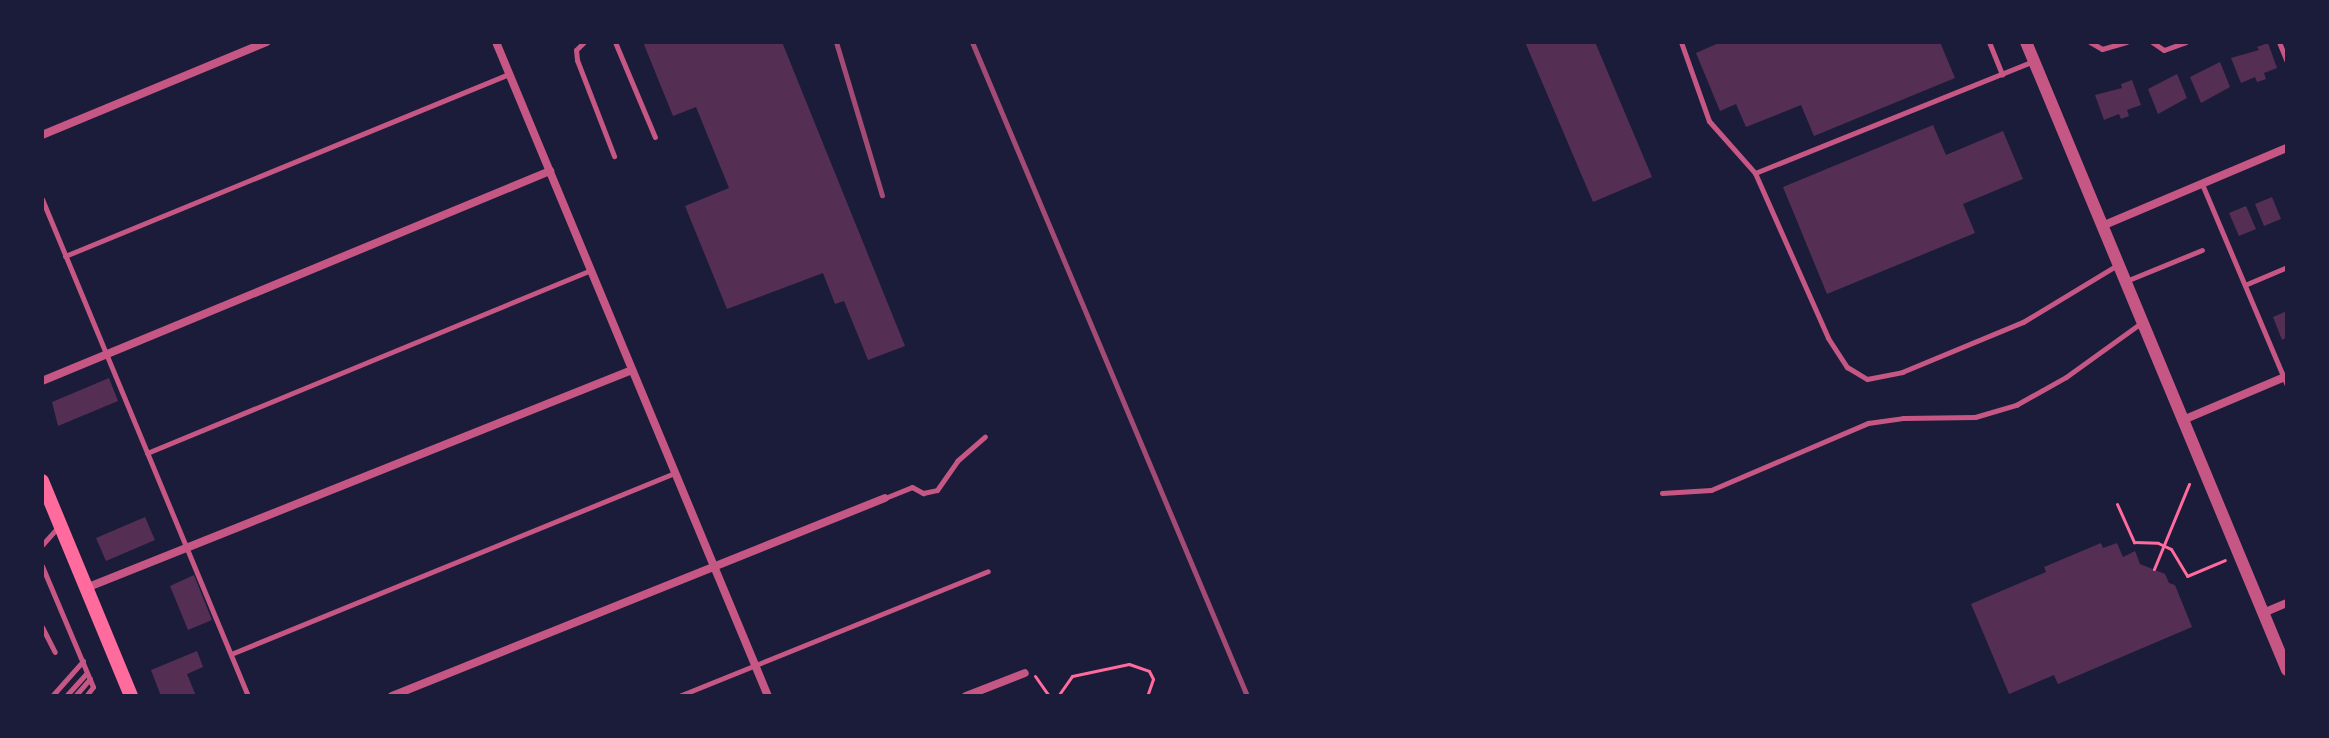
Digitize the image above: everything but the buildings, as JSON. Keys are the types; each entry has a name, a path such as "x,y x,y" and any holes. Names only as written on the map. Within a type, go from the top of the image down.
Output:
{"main road":[{"path":"42,481 131,696"}],"street":[{"path":"42,135 266,42"},
{"path":"496,42 768,696"},
{"path":"2026,42 2287,670"},
{"path":"2102,226 2287,148"},
{"path":"42,381 550,171"},
{"path":"86,588 632,370"},
{"path":"2183,420 2286,379"},
{"path":"392,696 885,498"},
{"path":"2263,613 2287,603"},
{"path":"966,696 1025,673"}],"lane":[{"path":"584,42 576,50 577,60 614,156"},
{"path":"615,42 655,137"},
{"path":"1681,42 1709,121 1755,173 1828,338 1847,367 1867,379 1902,372 2023,322 2118,265"},
{"path":"1989,42 2002,74"},
{"path":"2090,42 2102,49 2126,42"},
{"path":"2152,42 2164,50 2186,42"},
{"path":"2279,42 2287,62"},
{"path":"1755,173 2034,61"},
{"path":"65,256 510,74"},
{"path":"2202,184 2286,379"},
{"path":"42,199 248,696"},
{"path":"2125,281 2202,250"},
{"path":"2247,284 2287,267"},
{"path":"147,453 591,270"},
{"path":"1662,493 1711,490 1868,423 1903,418 1975,417 2016,405 2066,377 2142,322"},
{"path":"885,498 912,487 926,493 937,490 957,461 985,437"},
{"path":"231,654 675,473"},
{"path":"42,545 60,525"},
{"path":"42,566 93,687 86,696"},
{"path":"679,696 988,571"},
{"path":"43,629 55,652"},
{"path":"52,696 83,661"},
{"path":"66,696 88,676"},
{"path":"75,696 88,676"}],"path":[{"path":"2154,569 2189,484"},
{"path":"2117,504 2134,542 2164,546 2179,558 2187,576 2225,560"},
{"path":"1058,696 1072,676 1129,664 1149,671 1153,679 1147,696"},
{"path":"1025,673 1034,675 1049,696"}],"railway":[{"path":"836,42 882,195"},
{"path":"972,42 1247,696"}]}
